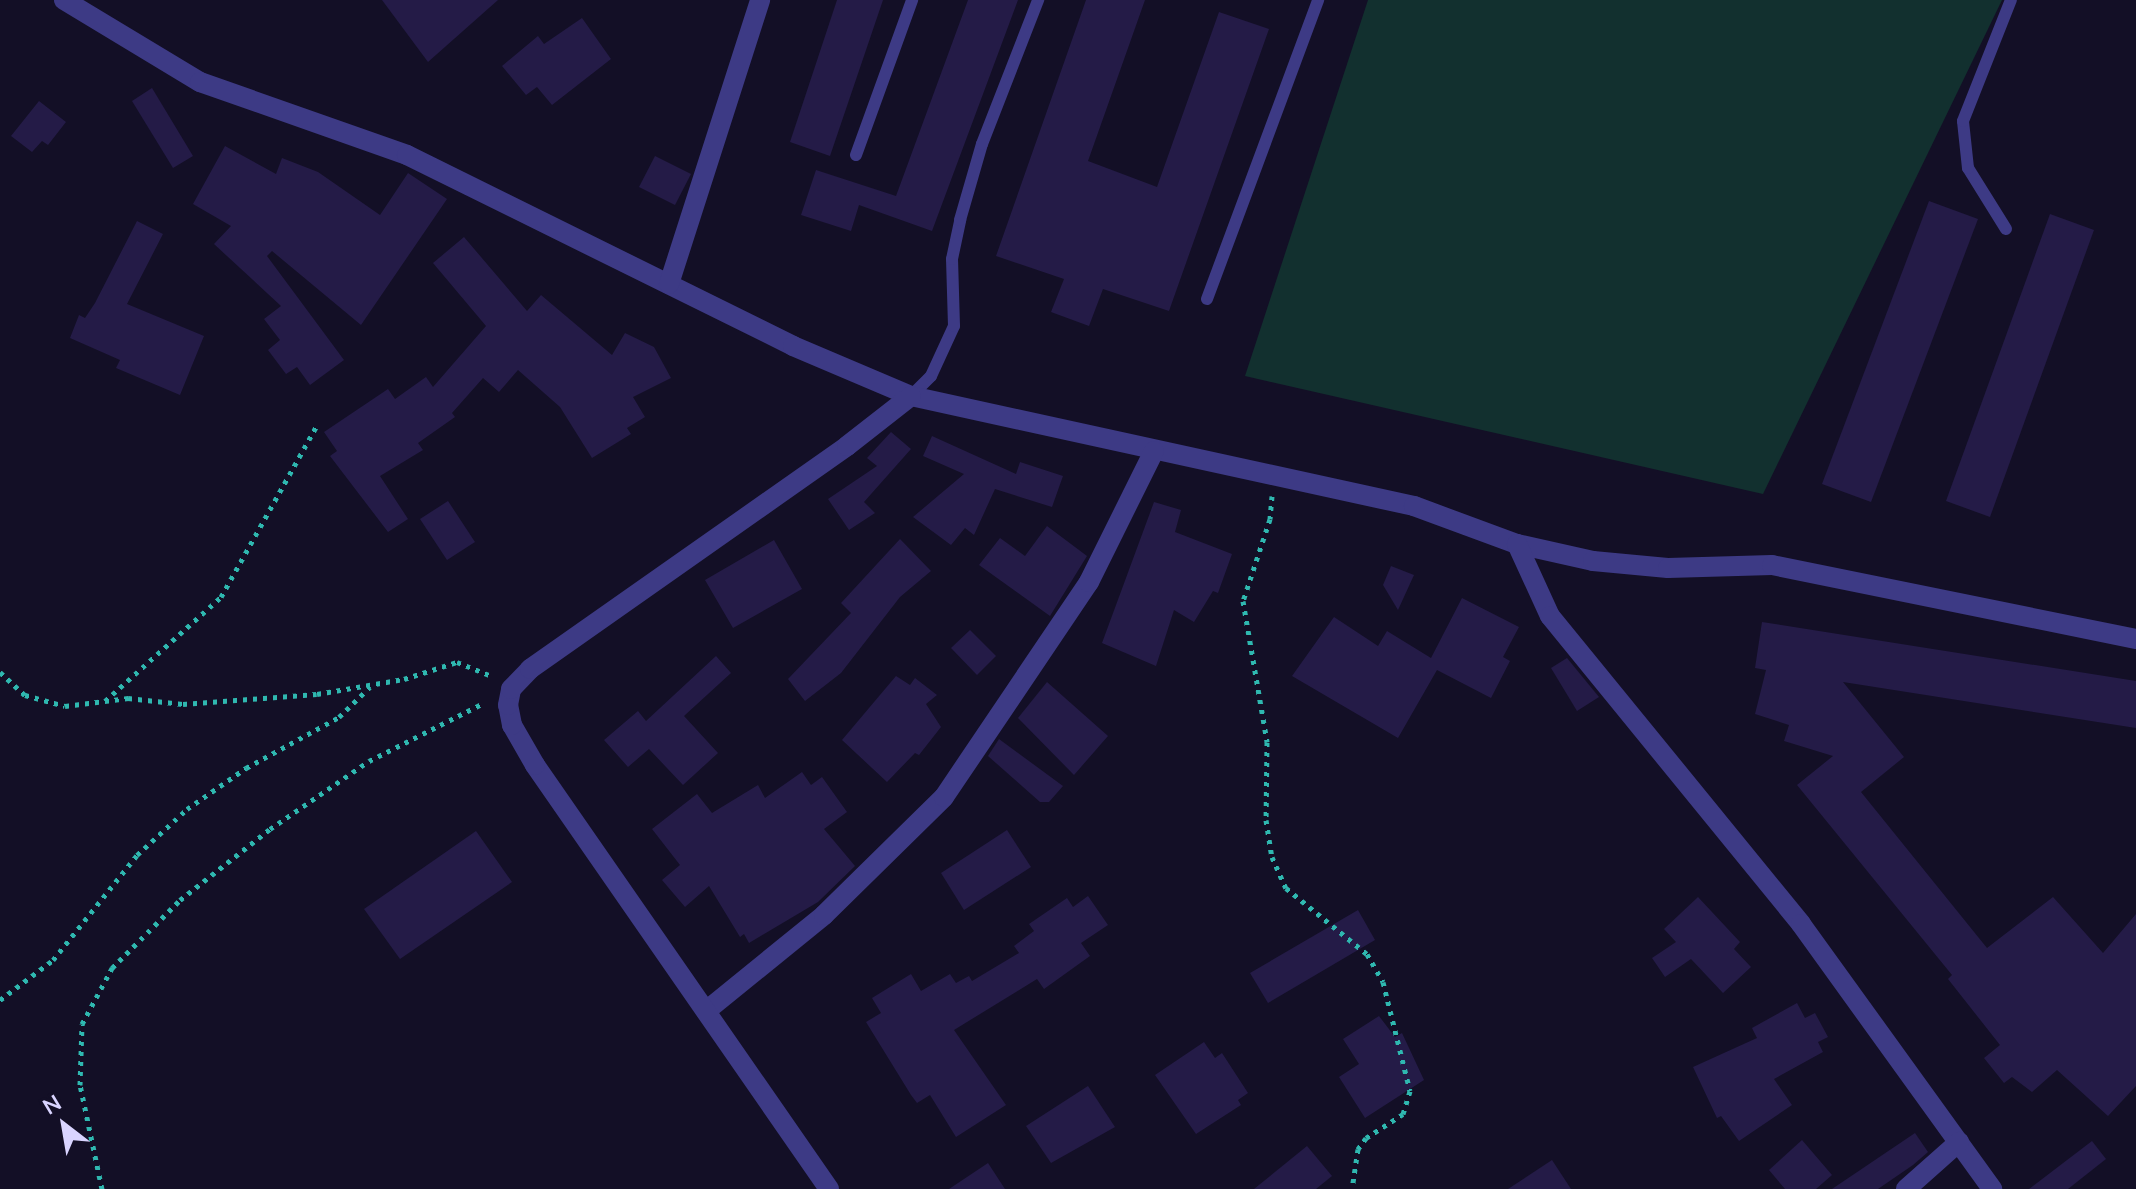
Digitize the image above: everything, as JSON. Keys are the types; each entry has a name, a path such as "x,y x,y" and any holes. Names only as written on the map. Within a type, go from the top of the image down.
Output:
{"street":[{"path":"64,0 200,82 407,155 793,346 911,396 1414,506 1517,544 1593,561 1668,568 1772,565 2136,639"},
{"path":"669,284 760,0"},
{"path":"829,1189 535,765 512,725 511,689 580,631 847,446 911,396"},
{"path":"706,1011 824,915 944,797 1089,582 1154,451"},
{"path":"1517,544 1550,616 1801,924 1992,1189"},
{"path":"1906,1189 1959,1142"}],"lane":[{"path":"856,155 912,0"},
{"path":"911,396 931,376 954,326 952,259 960,220 982,144 1038,0"},
{"path":"1207,299 1318,0"},
{"path":"2006,229 1968,168 1963,121 2011,0"}],"path":[{"path":"105,702 221,597 316,427"},
{"path":"1268,475 1270,519 1243,601 1267,742 1266,820 1272,857 1286,888 1367,954 1383,982 1410,1091 1403,1114 1366,1138 1358,1149 1352,1189"},
{"path":"0,672 40,702 152,698 183,704 371,687 457,662 511,689"},
{"path":"0,1000 53,960 137,855 187,809 246,768 339,717 371,687"},
{"path":"102,1189 80,1085 82,1024 112,968 180,900 270,829 369,761 511,689"}],"green space":[{"path":"1368,0 2002,0 1763,494 1245,376"}],"building":[{"path":"382,0 498,0 428,62"},
{"path":"837,0 883,0 830,156 790,142"},
{"path":"968,0 1018,0 932,231 859,205 851,231 801,215 816,170 896,196"},
{"path":"1086,0 1145,0 1088,161 1157,187 1219,12 1269,29 1169,311 1103,289 1089,326 1051,312 1064,279 996,256"},
{"path":"582,18 611,59 552,105 537,87 526,95 502,66 538,36 544,44"},
{"path":"152,88 193,156 173,168 132,101"},
{"path":"39,101 66,122 48,145 42,141 32,152 11,136"},
{"path":"225,146 276,174 282,158 318,172 380,215 408,173 447,199 361,325 272,251 267,256 344,360 310,385 297,367 286,374 268,350 280,340 264,319 281,306 214,244 231,226 193,204"},
{"path":"655,156 691,174 675,205 639,187"},
{"path":"1929,201 1978,219 1871,502 1822,484"},
{"path":"2050,214 2094,230 1990,517 1946,501"},
{"path":"137,221 163,234 127,304 204,336 180,395 116,368 120,360 70,338 79,315 85,318 95,303"},
{"path":"464,237 527,311 541,295 612,355 625,333 654,347 671,378 633,397 645,417 627,428 631,434 592,458 560,407 518,370 499,392 483,378 452,413 455,417 418,443 423,450 380,476 408,519 388,532 330,456 337,451 324,432 388,389 395,399 426,377 433,387 486,326 433,263"},
{"path":"891,432 911,449 864,502 875,513 849,530 828,499 877,466 867,458"},
{"path":"932,436 1016,474 1020,462 1063,476 1052,507 995,489 974,535 965,528 951,545 913,517 964,474 923,456"},
{"path":"448,501 475,542 447,560 420,519"},
{"path":"1154,502 1181,510 1175,532 1232,554 1218,593 1213,591 1194,622 1174,610 1156,666 1102,643"},
{"path":"1047,526 1087,556 1050,616 979,565 1000,538 1025,556"},
{"path":"900,539 931,571 900,597 841,673 805,701 788,679 851,613 841,603"},
{"path":"774,540 802,589 733,628 705,580"},
{"path":"1391,566 1414,575 1398,610 1383,585"},
{"path":"1462,598 1519,627 1503,657 1510,661 1491,698 1437,670 1398,738 1292,676 1334,617 1378,646 1387,631 1431,658"},
{"path":"1762,622 2136,681 2136,728 1843,682 1904,757 1861,792 1987,948 2053,897 2103,953 2136,914 2136,1086 2108,1116 2057,1070 2032,1092 2012,1077 2004,1083 1984,1058 2000,1045 1948,979 1952,975 1797,785 1833,756 1784,741 1789,725 1755,714 1766,670 1755,668"},
{"path":"970,630 996,656 977,675 951,648"},
{"path":"716,656 731,673 684,716 718,753 683,785 649,749 628,767 604,740 638,711 646,721"},
{"path":"1567,658 1599,697 1577,711 1551,668"},
{"path":"896,676 910,685 915,678 937,695 926,704 941,727 919,755 915,753 887,782 842,740"},
{"path":"1047,682 1108,736 1074,775 1018,718"},
{"path":"999,739 1063,786 1049,802 1040,802 988,756"},
{"path":"802,772 811,785 822,777 847,812 824,829 855,866 818,902 749,943 744,934 740,937 709,886 685,907 662,880 680,865 652,829 697,794 712,813 758,785 765,798"},
{"path":"1007,830 1031,867 964,910 941,873"},
{"path":"476,831 512,882 400,959 364,909"},
{"path":"1088,896 1108,925 1081,943 1090,956 1044,989 1037,979 954,1030 1006,1105 956,1137 930,1095 917,1103 866,1022 881,1013 872,998 911,974 921,991 950,974 956,983 969,976 972,981 1019,953 1014,946 1034,931 1029,924 1067,898 1073,907"},
{"path":"1698,897 1740,942 1734,949 1751,967 1723,993 1691,959 1665,977 1652,958 1676,942 1664,929"},
{"path":"1358,910 1375,940 1268,1003 1250,973"},
{"path":"1797,1003 1805,1018 1815,1013 1828,1037 1818,1042 1823,1052 1774,1079 1792,1105 1739,1141 1721,1116 1717,1118 1693,1067 1757,1038 1752,1028"},
{"path":"1379,1016 1395,1037 1402,1033 1424,1080 1365,1118 1339,1077 1359,1064 1343,1039"},
{"path":"1204,1042 1215,1058 1222,1053 1248,1093 1238,1100 1241,1105 1196,1134 1155,1075"},
{"path":"1088,1086 1115,1127 1051,1163 1026,1126"},
{"path":"1915,1133 1928,1152 1878,1189 1832,1189"},
{"path":"1802,1140 1832,1175 1816,1189 1785,1189 1769,1170"},
{"path":"2092,1141 2106,1159 2068,1189 2029,1189"},
{"path":"1307,1146 1332,1176 1316,1189 1254,1189"},
{"path":"1552,1160 1571,1189 1508,1189"},
{"path":"988,1163 1005,1189 949,1189"}]}
